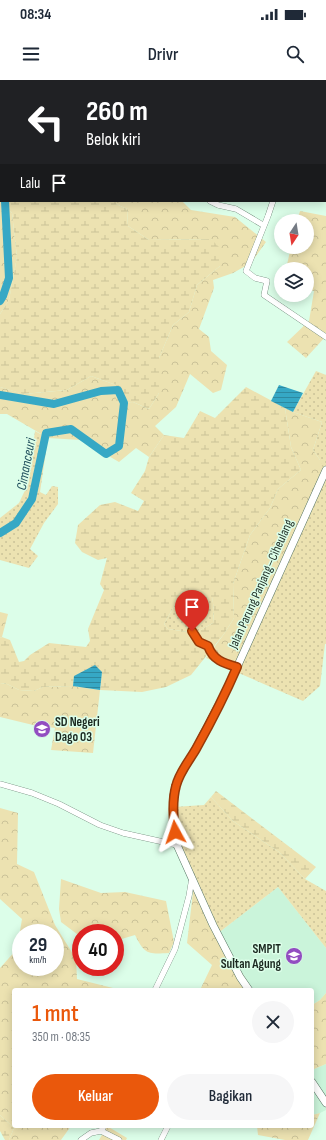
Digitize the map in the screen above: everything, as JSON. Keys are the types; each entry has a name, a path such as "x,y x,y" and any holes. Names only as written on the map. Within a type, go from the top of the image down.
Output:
{"street":[{"path":"212,202 236,209 263,225"},
{"path":"272,202 268,216 263,225 246,271 256,278 268,281 264,295 326,337"},
{"name":"Jalan Parung Panjang–Ciheulang","path":"248,988 240,977 213,926 177,845 173,819 173,797 180,775 195,750 229,685 326,470"},
{"path":"192,631 199,642 208,646 214,658 237,667"},
{"path":"0,784 32,793 59,804 100,825 123,833 177,845"},
{"path":"156,988 175,949 186,910 192,878"},
{"path":"314,1085 326,1103"},
{"path":"81,1140 102,1128 119,1140"},
{"path":"161,1140 167,1128"}],"shaded area":[{"path":"278,887 326,948 326,993 320,1000 314,1004 314,988 252,988 217,934"},
{"path":"326,1064 326,1110 314,1114 314,1069"}],"green space":[{"path":"116,202 183,202 191,210 235,217 266,242 251,263 233,273 213,280 214,288 199,329 209,337 211,351 227,365 221,390 213,393 190,374 176,407 155,426 164,435 149,457 136,448 119,462 81,440 48,438 7,414 0,414 0,387 24,394 67,390 91,376 116,385 116,403 133,402 149,409 159,393 159,358 173,325 189,312 197,285 220,266 211,239 149,240 128,226 127,209 116,204"},
{"path":"116,202 116,204 127,209 128,226 149,240 211,239 221,249 220,266 197,285 189,312 173,325 159,358 159,393 149,409 133,402 116,403 116,385 91,376 67,390 23,394 0,387 0,314 9,300 17,257 12,213 0,203"},
{"path":"0,203 12,213 17,257 9,300 0,314"},
{"path":"300,211 326,216 326,336 306,358 287,342 309,321 312,302 314,302 314,262 288,262 289,254 314,254 314,214 299,214"},
{"path":"316,371 326,375 326,644 320,686 303,701 234,671 320,460 313,450 322,422 293,412"},
{"path":"246,387 285,408 291,447 301,470 278,489 270,508 250,535 233,584 234,618 224,634 191,675 166,687 142,692 100,690 102,672 74,676 73,686 43,687 34,691 19,690 7,684 0,683 0,638 2,637 10,640 19,662 24,661 30,655 49,643 86,647 90,641 88,629 104,590 100,584 107,558 98,560 82,552 75,543 78,525 100,505 115,502 138,511 144,501 131,493 145,471 149,457 164,435 184,438 200,411 215,418","holes":["182,592 212,597 214,610 213,623 195,633 168,629 164,624"]},
{"path":"285,408 322,422 313,450 320,460 325,474 234,671 206,658 234,618 233,584 250,535 270,508 278,489 301,470 291,447"},
{"path":"35,431 48,438 40,492 46,495 52,486 58,487 58,504 44,523 30,549 38,556 29,568 0,560 0,518 19,503 28,484"},
{"path":"182,592 212,596 214,610 213,623 195,633 168,629 164,624"},
{"path":"0,612 8,614 2,637 0,638"},
{"path":"0,683 7,684 19,690 34,691 43,687 73,686 100,690 93,753 51,750 55,728 33,725 0,717"},
{"path":"216,791 316,867 305,879 279,852 233,821 211,797"},
{"path":"211,797 233,821 279,852 305,879 326,891 326,948 278,887 217,934 177,848 174,807 204,805"},
{"path":"0,808 18,813 17,864 34,872 55,924 21,924 22,919 0,899"},
{"path":"61,879 101,893 125,892 166,901 174,942 169,953 152,953 145,950 135,935 124,938 124,924 72,924 72,930 61,922 59,909"},
{"path":"194,884 217,934 252,988 201,988 212,965 187,943"},
{"path":"64,940 72,953 72,976 77,976 77,979 113,988 12,988 12,1126 0,1115 0,968 12,955 12,976 64,976"},
{"path":"326,993 326,1064 314,1069 314,1004 320,1000"},
{"path":"320,1113 314,1126 314,1114"},
{"path":"0,1115 12,1126 12,1128 14,1128 9,1140 5,1140 0,1131"},
{"path":"14,1128 70,1128 61,1140 9,1140"},
{"path":"106,1128 110,1128 127,1138 126,1140 99,1140"},
{"path":"257,1128 313,1128 308,1140 285,1140 258,1135"}],"water":[{"path":"279,385 303,393 293,412 271,401"},
{"path":"95,665 102,672 100,690 73,686 74,676"}],"waterway":[{"name":"Cimanceuri","path":"0,301 9,278 5,202"},
{"name":"Cimanceuri","path":"0,395 54,404 101,391 118,390 124,403 119,446 106,454 71,429 46,433 32,499 16,523 0,533"}],"place":[{"name":"SD Negeri Dago 03","path":"42,729"},
{"name":"SMPIT Sultan Agung","path":"294,956"}],"route":[{"path":"175,832 173,819 173,797 176,785 237,667 214,658 208,646 199,642 192,631"}]}
